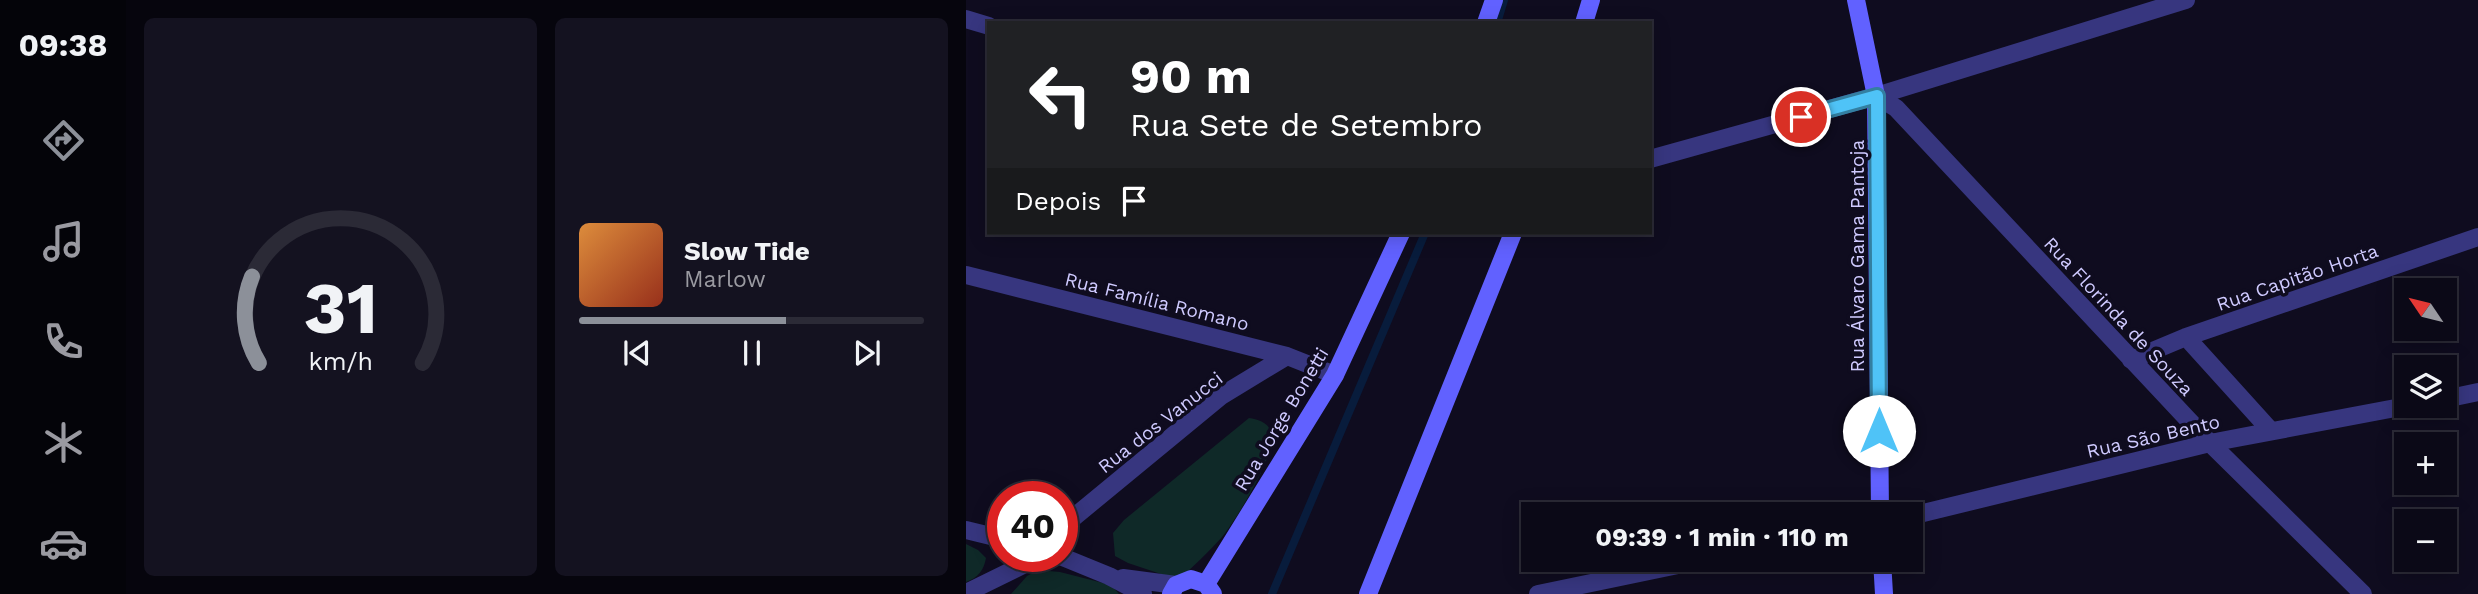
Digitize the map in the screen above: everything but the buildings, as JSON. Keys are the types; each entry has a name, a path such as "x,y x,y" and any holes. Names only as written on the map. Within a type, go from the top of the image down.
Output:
{"street":[{"path":"1487,21 1494,0"},
{"path":"1585,21 1591,0"},
{"name":"Rua Álvaro Gama Pantoja","path":"1856,0 1877,96 1880,502"},
{"path":"1652,158 1877,96 2186,0"},
{"path":"966,19 987,25"},
{"name":"Rua Florinda de Souza","path":"1877,96 1896,108 2210,443 2362,594"},
{"name":"Rua Jorge Bonetti","path":"1211,591 1335,375 1400,235"},
{"path":"1368,594 1512,235"},
{"name":"Rua Capitão Horta","path":"2131,360 2186,337 2478,237"},
{"name":"Rua Família Romano","path":"966,275 1287,356 1335,375"},
{"name":"Rua Florinda de Souza","path":"2186,337 2271,431"},
{"name":"Rua dos Vanucci","path":"1078,514 1221,396 1287,356"},
{"path":"2457,396 2478,392"},
{"name":"Rua São Bento","path":"1923,513 2210,443 2394,408"},
{"path":"966,530 987,535"},
{"path":"1078,563 1143,594"},
{"path":"966,593 1009,572"},
{"path":"1538,594 1644,572"},
{"path":"1883,572 1884,594"},
{"path":"1109,576 1174,590 1191,579 1211,591"}],"green space":[{"path":"1249,418 1264,423 1271,431 1269,454 1246,501 1212,548 1179,580 1115,556 1113,533 1124,520"},
{"path":"966,544 986,558 980,573 966,582"},
{"path":"1034,572 1060,572 1111,585 1119,594 1011,594 1027,576"}],"waterway":[{"path":"1498,21 1504,0"},
{"path":"1272,594 1424,235"}],"route":[{"path":"1801,117 1877,96 1879,431"}]}
